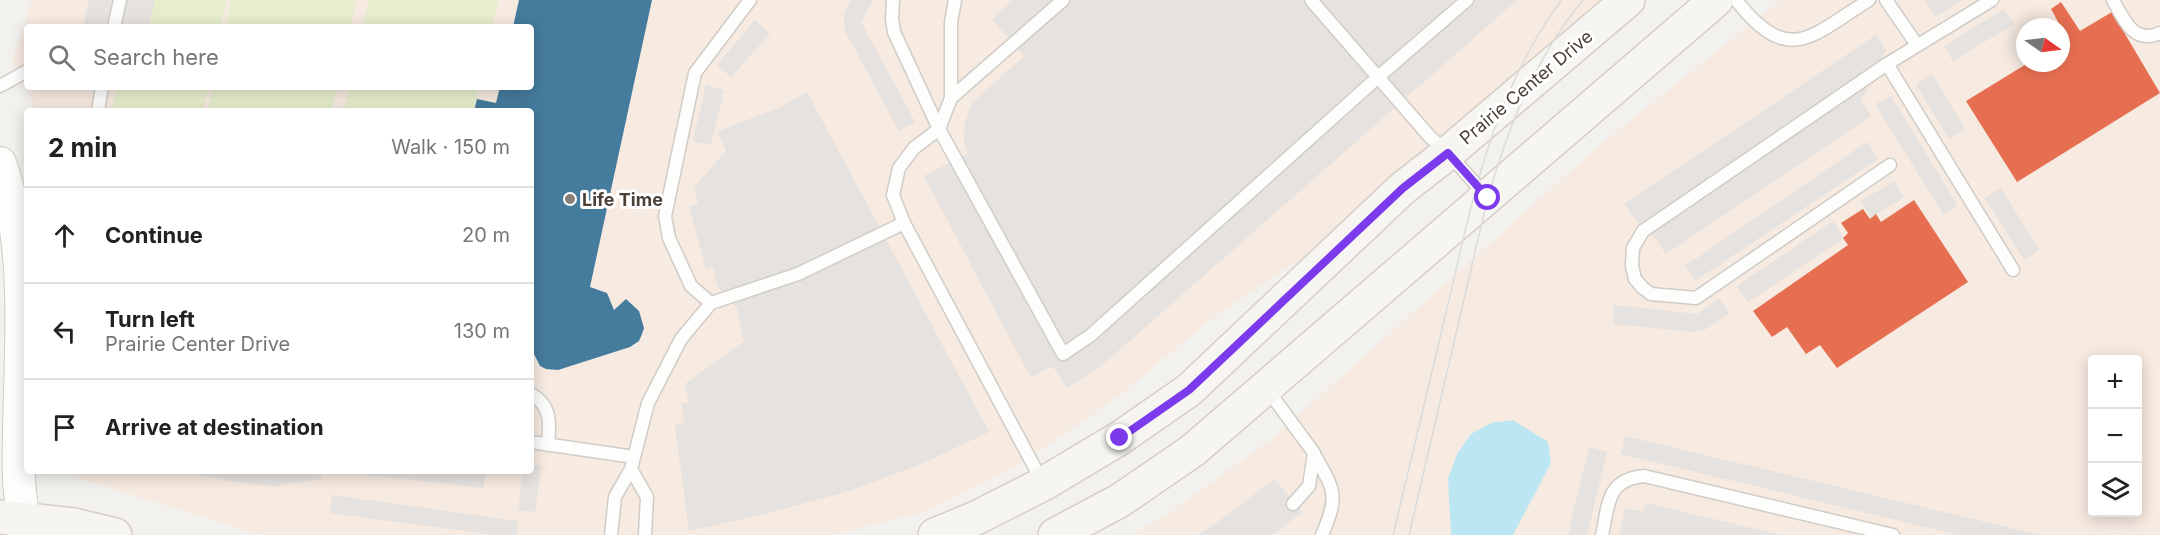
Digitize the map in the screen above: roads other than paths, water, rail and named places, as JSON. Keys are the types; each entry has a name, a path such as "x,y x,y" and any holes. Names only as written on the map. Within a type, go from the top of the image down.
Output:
{"main road":[{"name":"Prairie Center Drive","path":"935,535 976,518 1043,484 1120,438 1189,390 1403,188 1448,153 1628,0"},
{"path":"1055,535 1119,501 1192,451 1716,0"},
{"path":"16,524 75,525 115,535"}],"street":[{"path":"0,163 5,177 14,226 20,275 19,482 16,524"}],"lane":[{"path":"115,24 120,0"},
{"path":"711,303 691,286 669,238 665,216 695,74 750,0"},
{"path":"893,0 894,32 939,129 1063,354 1091,335 1467,0"},
{"path":"956,0 951,22 951,98 939,129 914,148 899,168 893,195 904,223 1043,484"},
{"path":"951,98 1063,0"},
{"path":"1311,0 1377,78 1488,198"},
{"path":"1736,0 1765,31 1776,38 1796,40 1818,32 1869,0"},
{"path":"1886,0 1917,45"},
{"path":"1890,165 1696,298 1651,294 1635,279 1632,266 1633,248 1643,231 1887,64 1992,0"},
{"path":"2113,0 2127,26 2135,33 2153,36 2160,33"},
{"path":"1887,64 2013,270"},
{"path":"0,86 24,73"},
{"path":"98,108 102,90"},
{"path":"612,535 615,497 633,463 648,403 681,339 711,303 798,274 904,223"},
{"path":"1266,388 1314,453 1331,483 1334,496 1333,510 1322,535"},
{"path":"534,396 548,412 551,422 548,444"},
{"path":"534,442 633,463"},
{"path":"1293,504 1308,486 1314,453"},
{"path":"633,463 647,497 645,535"},
{"path":"1602,535 1611,493 1619,483 1630,477 1644,476 1893,535"}],"water":[{"path":"1513,420 1548,442 1551,463 1513,535 1451,535 1448,478 1457,454 1471,434 1491,423"}],"tram line":[{"path":"1393,535 1468,221 1489,144 1519,71 1538,35 1561,0"},
{"path":"1409,535 1486,205 1503,150 1536,72 1550,47 1583,0"}],"place":[{"name":"Life Time","path":"570,199"}]}
